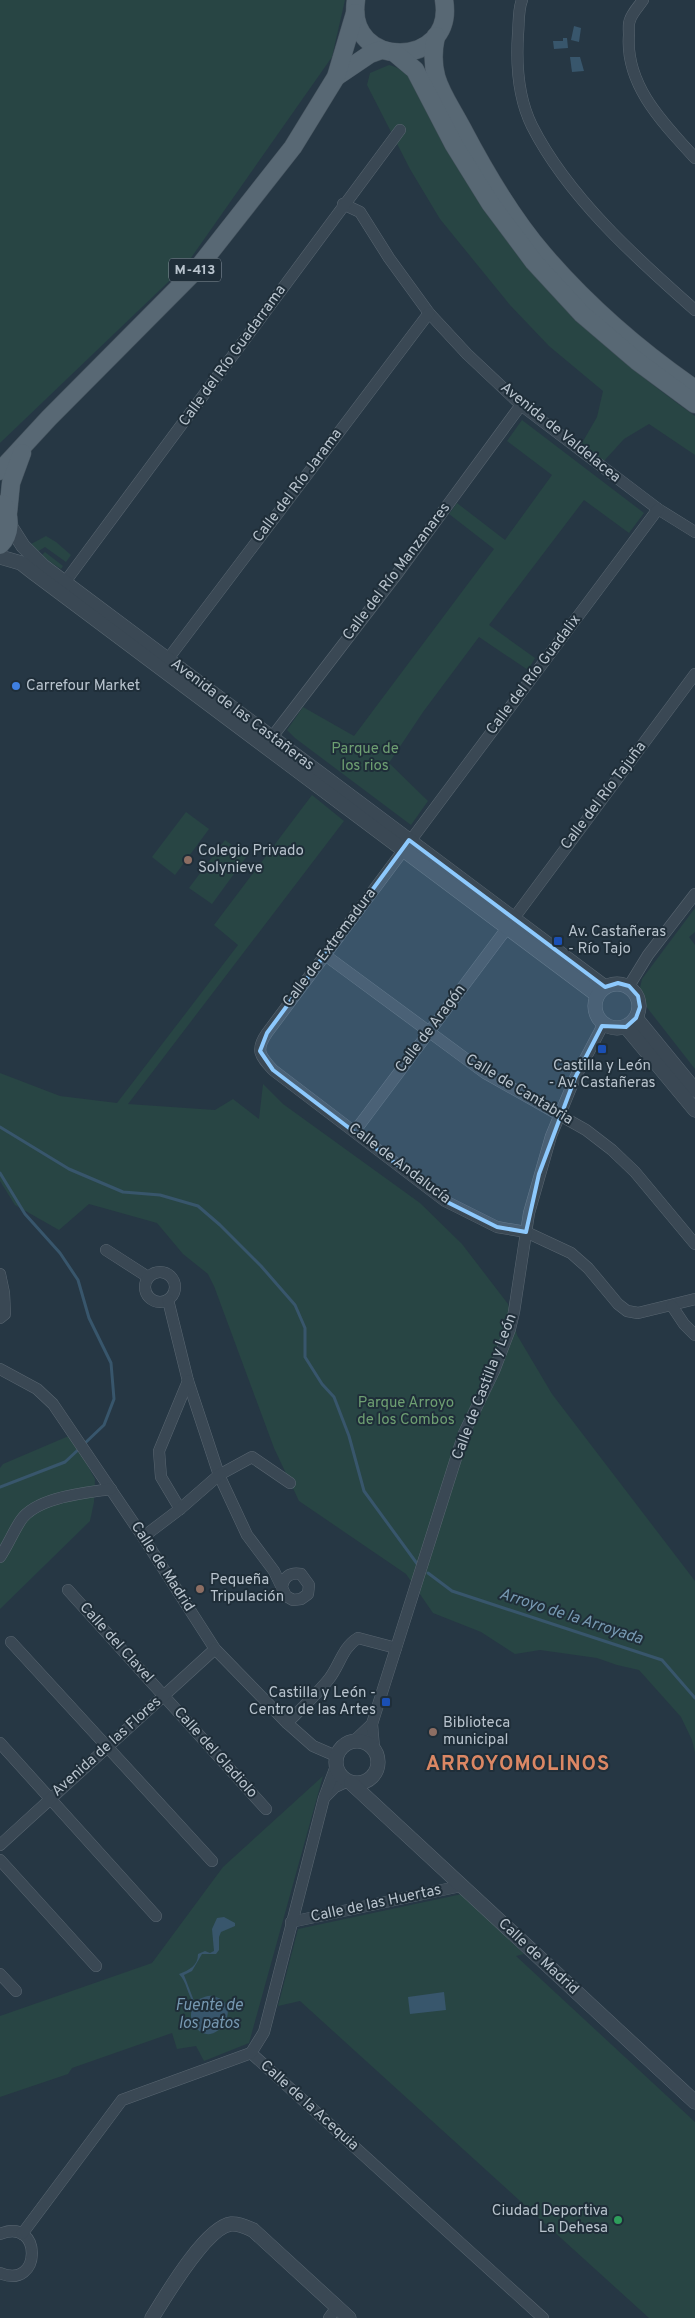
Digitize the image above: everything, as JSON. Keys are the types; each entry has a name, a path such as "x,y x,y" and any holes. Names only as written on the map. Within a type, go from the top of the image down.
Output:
{"main road":[{"path":"445,1 445,14 436,36 432,54 434,75 488,176 544,255 602,314 650,358 695,389"},
{"name":"M-413","path":"355,7 359,28 363,35 368,41 388,52"},
{"name":"M-413","path":"0,471 49,418 197,269 293,147 336,77 355,7"},
{"name":"M-413","path":"336,77 370,54 388,52 411,53 425,47 436,36"},
{"path":"388,52 415,70 454,145 490,203 534,262 582,314 637,362 695,404"},
{"name":"M-413","path":"0,545 8,533 6,512 11,483 16,466 28,442"}],"street":[{"path":"522,0 517,71 523,100 532,125 548,153 578,193 639,261 695,310"},
{"path":"643,0 630,20 628,48 632,72 642,92 672,132 695,158"},
{"name":"Calle del Río Guadarrama","path":"65,582 400,130"},
{"name":"Avenida de Valdelacea","path":"344,204 360,212 389,258 429,313 467,354 521,405 658,509 695,532"},
{"name":"Calle del Río Jarama","path":"168,659 429,313"},
{"name":"Calle del Río Manzanares","path":"272,737 397,574 521,405"},
{"name":"Calle del Río Guadalix","path":"406,845 658,509"},
{"name":"Avenida de las Castañeras","path":"6,512 32,557 272,737 406,845"},
{"name":"Avenida de las Castañeras","path":"0,556 21,563 406,845 601,991"},
{"name":"Calle del Río Tajuña","path":"510,923 695,674"},
{"name":"Calle de Extremadura","path":"263,1059 260,1043 406,845"},
{"path":"629,986 648,955 695,894"},
{"name":"Calle de Aragón","path":"355,1131 510,923"},
{"name":"Calle de Cantabria","path":"325,955 485,1073 586,1130 630,1167 695,1244"},
{"path":"618,983 629,986 638,996 640,1006 631,1022 618,1028 604,1024 597,1015 595,1006 601,991 618,983"},
{"path":"631,1022 695,1090"},
{"path":"631,1022 695,1110"},
{"name":"Calle de Castilla y León","path":"374,1748 372,1724 464,1433 494,1371 510,1329 526,1232 539,1174 558,1115 575,1078 604,1024"},
{"name":"Calle de Andalucía","path":"263,1059 273,1070 444,1201 497,1227 526,1232 571,1253 588,1268 618,1304 627,1311 638,1313 672,1306"},
{"path":"106,1250 148,1277"},
{"path":"155,1273 166,1273 175,1283 174,1293 168,1300 160,1303 154,1302 146,1294 145,1283 148,1277 155,1273"},
{"path":"0,1274 4,1293 5,1314 0,1318"},
{"path":"168,1300 188,1381 219,1475 247,1536 268,1563 289,1598 297,1600 305,1597 309,1589 308,1580 301,1574 268,1563"},
{"path":"695,1300 672,1306 684,1324 695,1335"},
{"name":"Calle de Madrid","path":"0,1369 37,1389 54,1404 215,1649 287,1723 313,1746 336,1761 338,1774 381,1811 695,2102"},
{"path":"180,1509 161,1477 159,1451 188,1381"},
{"path":"143,1537 180,1509 219,1475 252,1457 290,1483"},
{"path":"0,1557 22,1518 34,1508 48,1500 111,1489"},
{"path":"282,1588 284,1579 296,1573"},
{"name":"Calle del Clavel","path":"68,1590 164,1696"},
{"path":"287,1723 330,1678 345,1649 358,1638 396,1648"},
{"path":"11,1642 212,1861"},
{"name":"Avenida de las Flores","path":"0,1845 106,1746 215,1649"},
{"name":"Calle del Gladiolo","path":"164,1696 266,1809"},
{"name":"Calle de Castilla y León","path":"355,1740 372,1724"},
{"path":"336,1761 345,1743 355,1740 367,1743 374,1748"},
{"path":"0,1743 156,1916"},
{"name":"Calle de Madrid","path":"374,1748 378,1763 373,1776 372,1789 381,1811"},
{"name":"Calle de la Acequia","path":"336,1761 324,1798 291,1922 264,2032 251,2053 543,2318"},
{"path":"324,1798 335,1787 349,1782 366,1782 373,1776"},
{"path":"0,1860 96,1966"},
{"name":"Calle de las Huertas","path":"291,1922 461,1886"},
{"path":"0,1974 16,1991"},
{"path":"22,2234 122,2100 251,2053"},
{"path":"152,2318 182,2272 210,2236 230,2224 239,2224 253,2230 333,2313 349,2318"},
{"path":"0,2234 14,2231 22,2234 30,2242 32,2249 32,2259 29,2266 18,2274 10,2276 0,2272"}],"highlighted area":[{"path":"409,840 605,987 618,983 629,986 638,996 640,1007 636,1018 626,1027 602,1026 575,1078 539,1174 526,1232 497,1227 445,1201 273,1070 260,1051 267,1033"}],"green space":[{"path":"0,0 345,0 332,57 186,265 0,443"},
{"path":"389,65 401,70 413,83 441,140 487,212 539,278 595,336 626,363 695,416 695,455 649,424 624,439 604,461 582,443 597,417 603,391 549,346 510,305 440,219 410,169 367,85 370,73"},
{"name":"Parque de los rios","path":"522,420 644,513 629,533 584,500 489,625 535,658 528,670 479,637 423,712 389,763 428,801 411,825 287,730 303,707 354,736 494,549 449,514 457,503 505,540 552,475 507,441"},
{"path":"46,536 71,555 66,562 45,547 37,552 31,544"},
{"path":"45,552 63,566 61,569 41,556"},
{"name":"Parque Arroyo de los Combos","path":"312,795 344,821 128,1104 215,1110 233,1099 259,1119 263,1084 283,1104 420,1203 462,1244 508,1304 517,1335 552,1394 695,1581 695,1753 692,1740 681,1717 639,1670 597,1658 540,1650 515,1654 481,1632 433,1613 406,1574 299,1501 274,1448 208,1274 183,1254 157,1223 89,1204 59,1230 15,1205 0,1181 0,1073 60,1096 117,1103 238,945 214,925"},
{"path":"186,812 209,829 175,875 152,857"},
{"path":"225,840 247,856 212,904 189,888"},
{"path":"695,908 695,932 689,937 695,945 695,1069 638,996 642,979"},
{"path":"71,1435 95,1479 94,1502 90,1521 0,1609 0,1468 3,1464"},
{"path":"323,1776 249,2043 204,2061 196,2046 177,2049 172,2033 72,2068 68,2074 0,2097 0,2016 152,1963 223,1867"},
{"name":"Ciudad Deportiva La Dehesa","path":"462,1894 524,1954 516,1956 695,2122 695,2318 649,2318 300,2001 278,2006 298,1929"}],"water":[{"path":"574,26 581,28 579,42 571,40"},
{"path":"563,38 567,38 568,48 554,49 553,41 563,41"},
{"path":"570,57 580,57 584,71 572,72"},
{"name":"Fuente de los patos","path":"224,1917 235,1923 235,1926 221,1932 219,1950 216,1954 202,1954 192,1971 184,1975 194,2001 212,1996 222,2000 227,2007 227,2016 224,2024 218,2031 210,2034 202,2033 191,2020 194,2003 179,1974 195,1965 198,1954 205,1951 210,1953 214,1951 212,1929 217,1918"},
{"path":"444,1992 446,2010 410,2014 408,1997"}],"waterway":[{"name":"Arroyo de la Arroyada","path":"0,1127 69,1169 123,1192 160,1195 198,1206 261,1266 295,1305 305,1328 305,1357 322,1384 334,1397 349,1436 364,1491 418,1565"},
{"path":"0,1173 25,1214 60,1253 78,1280 89,1318 111,1363 114,1399 104,1425 84,1444"},
{"path":"0,1487 65,1462 79,1449"},
{"name":"Arroyo de la Arroyada","path":"428,1573 452,1591 662,1660 695,1698"}],"place":[{"name":"Carrefour Market","path":"16,686"},
{"name":"Colegio Privado Solynieve","path":"188,860"},
{"name":"Av. Castañeras - Río Tajo","path":"558,941"},
{"name":"Castilla y León - Av. Castañeras","path":"602,1049"},
{"name":"Pequeña Tripulación","path":"200,1589"},
{"name":"Castilla y León - Centro de las Artes","path":"386,1702"},
{"name":"Biblioteca municipal","path":"433,1732"},
{"name":"Ciudad Deportiva La Dehesa","path":"618,2220"}],"district":[{"name":"ARROYOMOLINOS","path":"518,1765"}]}
